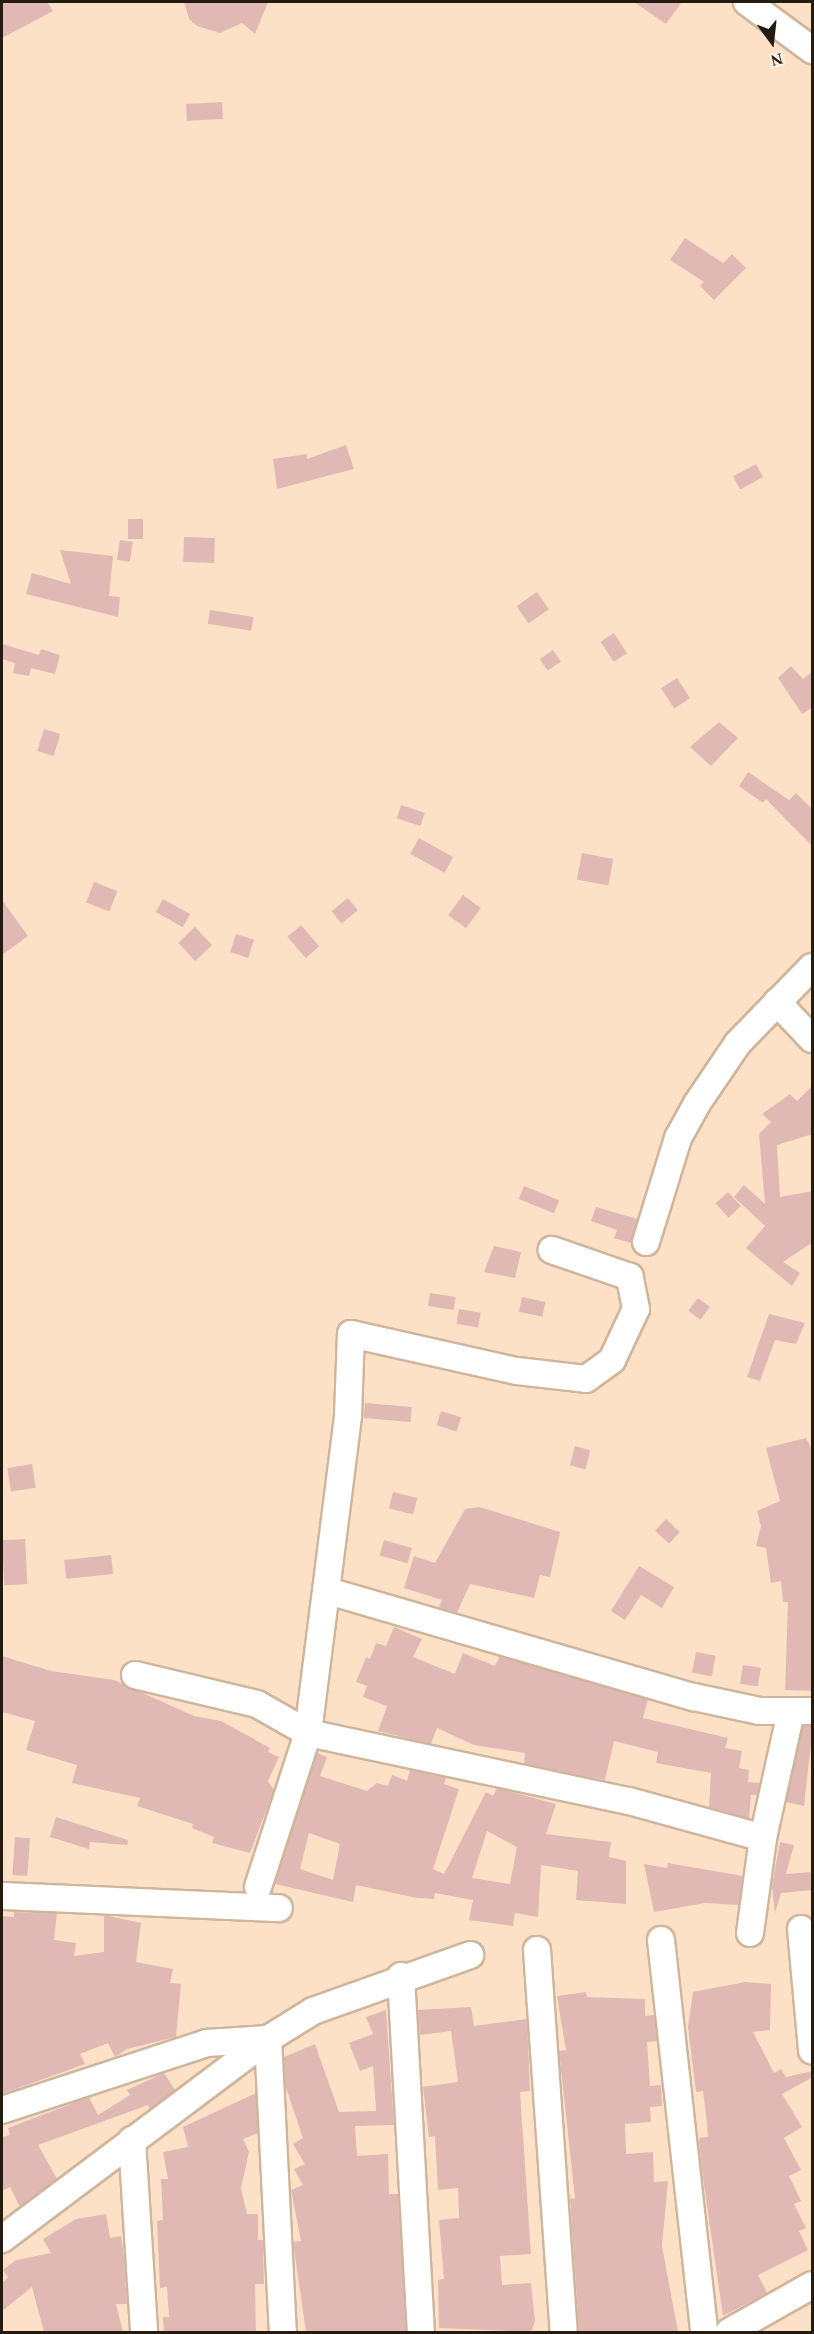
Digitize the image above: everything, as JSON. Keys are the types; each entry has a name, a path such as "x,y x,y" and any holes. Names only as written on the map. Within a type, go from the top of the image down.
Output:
{"street":[{"path":"747,2 813,50"},
{"path":"646,1242 687,1122 738,1043 813,967"},
{"path":"777,1002 813,1040"},
{"path":"258,1887 308,1733 328,1591 351,1334 517,1371 585,1379 612,1360 636,1309 630,1276 552,1250"},
{"path":"328,1591 694,1696 760,1711 802,1711 763,1838 750,1933"},
{"path":"135,1675 257,1704 308,1733 629,1801 763,1838"},
{"path":"2,1896 279,1908"},
{"path":"801,1929 813,2051"},
{"path":"661,1940 704,2332"},
{"path":"537,1950 564,2332"},
{"path":"2,2239 268,2039 313,2011 401,1976 470,1955"},
{"path":"401,1976 421,2332"},
{"path":"2,2110 207,2043 268,2039"},
{"path":"268,2039 283,2332"},
{"path":"132,2140 144,2332"},
{"path":"729,2332 813,2285"}],"building":[{"path":"2,2 47,2 53,11 2,38"},
{"path":"184,2 268,2 255,34 242,23 220,33 197,26 189,19"},
{"path":"634,2 682,2 666,24"},
{"path":"222,102 223,119 187,121 186,104"},
{"path":"685,238 723,263 732,254 746,268 714,300 700,286 704,282 670,260"},
{"path":"346,445 354,469 277,489 273,459 307,454 307,459"},
{"path":"756,464 763,477 740,489 733,476"},
{"path":"128,519 143,519 143,539 128,539"},
{"path":"184,537 215,538 214,563 183,562"},
{"path":"120,540 133,542 130,562 117,560"},
{"path":"60,550 113,556 109,596 120,597 118,617 26,594 32,573 71,584"},
{"path":"537,592 549,609 529,624 517,606"},
{"path":"210,610 253,617 251,631 208,624"},
{"path":"614,633 627,653 614,662 601,642"},
{"path":"2,644 39,655 41,649 60,655 55,674 31,668 29,676 13,673 15,663 2,659"},
{"path":"553,650 561,662 548,671 540,659"},
{"path":"791,666 803,679 813,671 813,707 802,714 778,678"},
{"path":"677,678 690,698 674,708 661,688"},
{"path":"719,722 738,738 711,766 690,747"},
{"path":"44,729 60,734 54,756 37,751"},
{"path":"748,772 789,800 796,793 813,810 813,847 766,799 763,803 739,786"},
{"path":"401,805 425,813 420,826 397,818"},
{"path":"419,838 453,857 444,873 410,854"},
{"path":"582,853 613,859 608,886 577,880"},
{"path":"94,882 117,891 109,911 86,903"},
{"path":"463,895 481,908 466,928 448,915"},
{"path":"348,898 358,911 341,924 331,911"},
{"path":"163,899 190,914 183,927 156,912"},
{"path":"2,900 28,936 2,955"},
{"path":"301,925 319,946 306,958 287,937"},
{"path":"195,927 212,945 195,961 178,943"},
{"path":"236,934 254,940 248,958 230,952"},
{"path":"813,1085 813,1134 777,1145 780,1197 813,1191 813,1242 783,1262 800,1273 792,1286 746,1248 765,1226 734,1197 744,1185 765,1204 759,1134 771,1122 762,1114 790,1094 797,1101"},
{"path":"524,1186 559,1200 554,1213 519,1199"},
{"path":"728,1192 741,1206 729,1217 716,1204"},
{"path":"596,1207 637,1219 631,1243 614,1238 617,1230 591,1221"},
{"path":"494,1246 521,1252 515,1278 484,1272"},
{"path":"430,1293 456,1297 454,1310 428,1306"},
{"path":"522,1297 545,1302 542,1317 519,1312"},
{"path":"698,1298 710,1307 700,1320 688,1311"},
{"path":"459,1309 481,1313 478,1328 456,1324"},
{"path":"769,1314 805,1323 796,1344 775,1340 760,1381 747,1377"},
{"path":"365,1403 412,1407 411,1422 364,1418"},
{"path":"441,1411 461,1417 457,1431 437,1425"},
{"path":"806,1438 813,1451 813,1691 785,1690 788,1602 783,1602 781,1581 771,1583 766,1548 756,1546 761,1526 757,1511 780,1501 766,1448"},
{"path":"575,1446 590,1450 585,1469 570,1465"},
{"path":"32,1464 36,1488 11,1492 7,1468"},
{"path":"393,1492 417,1498 413,1515 389,1508"},
{"path":"480,1507 560,1532 550,1577 540,1575 534,1598 470,1584 457,1613 439,1607 442,1600 404,1588 414,1556 435,1563 465,1509"},
{"path":"666,1519 680,1532 669,1544 655,1531"},
{"path":"25,1539 27,1584 4,1585 2,1540"},
{"path":"384,1540 412,1548 407,1563 380,1555"},
{"path":"111,1555 113,1574 66,1579 64,1560"},
{"path":"639,1566 674,1587 662,1608 641,1595 625,1620 611,1611"},
{"path":"394,1627 422,1639 413,1657 455,1674 463,1653 495,1666 500,1656 648,1699 643,1718 728,1738 725,1748 742,1751 739,1768 749,1770 748,1782 760,1783 757,1795 751,1795 749,1819 709,1808 711,1773 656,1763 658,1752 614,1741 605,1780 524,1764 525,1753 474,1745 437,1728 431,1744 378,1731 387,1706 363,1697 367,1686 356,1682 366,1657 370,1659 376,1643 386,1646"},
{"path":"696,1652 716,1656 712,1676 692,1673"},
{"path":"2,1656 51,1671 114,1680 194,1716 221,1721 270,1748 268,1752 279,1757 268,1781 274,1790 250,1853 212,1843 214,1837 192,1828 193,1824 137,1806 140,1798 72,1783 77,1765 26,1750 35,1721 2,1712"},
{"path":"743,1665 761,1668 758,1687 740,1684"},
{"path":"803,1726 813,1726 804,1806 786,1802"},
{"path":"317,1753 327,1757 320,1776 367,1791 377,1783 388,1786 392,1775 407,1781 410,1770 446,1778 444,1784 459,1789 433,1869 444,1874 486,1792 493,1796 497,1788 556,1804 546,1834 611,1842 609,1857 626,1861 626,1904 576,1900 578,1871 541,1865 538,1917 515,1913 513,1926 469,1920 473,1900 435,1893 434,1899 417,1898 356,1885 353,1902 275,1884","holes":["487,1831 517,1847 510,1884 472,1878","309,1833 340,1844 333,1880 300,1869"]},
{"path":"56,1817 128,1840 127,1845 90,1842 89,1849 50,1837"},
{"path":"15,1837 30,1838 27,1876 12,1875"},
{"path":"780,1842 794,1845 786,1874 813,1872 813,1890 781,1893 775,1913 772,1886"},
{"path":"668,1863 743,1876 739,1905 705,1903 654,1912 644,1864 667,1868"},
{"path":"14,1912 57,1913 54,1940 76,1943 74,1956 104,1952 104,1915 141,1923 136,1962 173,1969 170,1983 181,1984 176,2037 127,2049 115,2057 108,2043 80,2054 85,2064 2,2094 2,1916 14,1917"},
{"path":"745,1982 771,1984 770,2030 753,2032 774,2073 781,2069 786,2077 813,2071 813,2077 782,2094 802,2127 784,2138 801,2170 789,2176 801,2201 794,2204 806,2228 799,2231 808,2250 758,2275 767,2293 723,2316 701,2164 699,2138 708,2137 707,2123 703,2091 696,2092 688,2027 693,1992"},
{"path":"586,1992 587,1997 645,1999 645,2016 654,2015 657,2041 647,2042 650,2086 661,2085 662,2106 650,2107 651,2122 625,2124 626,2154 653,2152 654,2182 668,2181 662,2246 678,2332 579,2332 570,2199 575,2198 559,2051 566,2050 557,1996"},
{"path":"471,2007 474,2026 527,2019 530,2091 520,2092 531,2254 500,2256 502,2285 531,2283 535,2321 531,2332 439,2328 438,2280 444,2279 439,2220 459,2218 458,2188 438,2190 435,2136 429,2137 423,2087 458,2082 451,2031 420,2035 418,2010"},
{"path":"386,2010 394,2125 355,2126 357,2156 388,2154 389,2194 398,2194 406,2331 306,2332 293,2242 301,2241 291,2190 303,2185 294,2169 305,2164 293,2144 303,2138 285,2085 284,2057 315,2044 339,2112 376,2111 373,2066 360,2071 349,2043 373,2034 366,2017"},
{"path":"164,2073 175,2090 150,2109 148,2105 38,2145 57,2179 20,2207 10,2187 2,2191 2,2137 10,2135 8,2128 89,2097 98,2115 130,2095 127,2090"},
{"path":"256,2093 258,2133 243,2139 249,2152 241,2188 247,2214 258,2214 258,2240 263,2240 264,2284 255,2284 256,2332 164,2332 163,2317 169,2317 167,2287 160,2288 157,2221 163,2220 161,2179 168,2179 163,2152 188,2147 183,2127"},
{"path":"106,2214 110,2238 121,2236 127,2304 116,2304 123,2332 44,2332 32,2287 2,2311 2,2283 8,2277 3,2270 16,2260 51,2253 43,2239 76,2219"}]}
